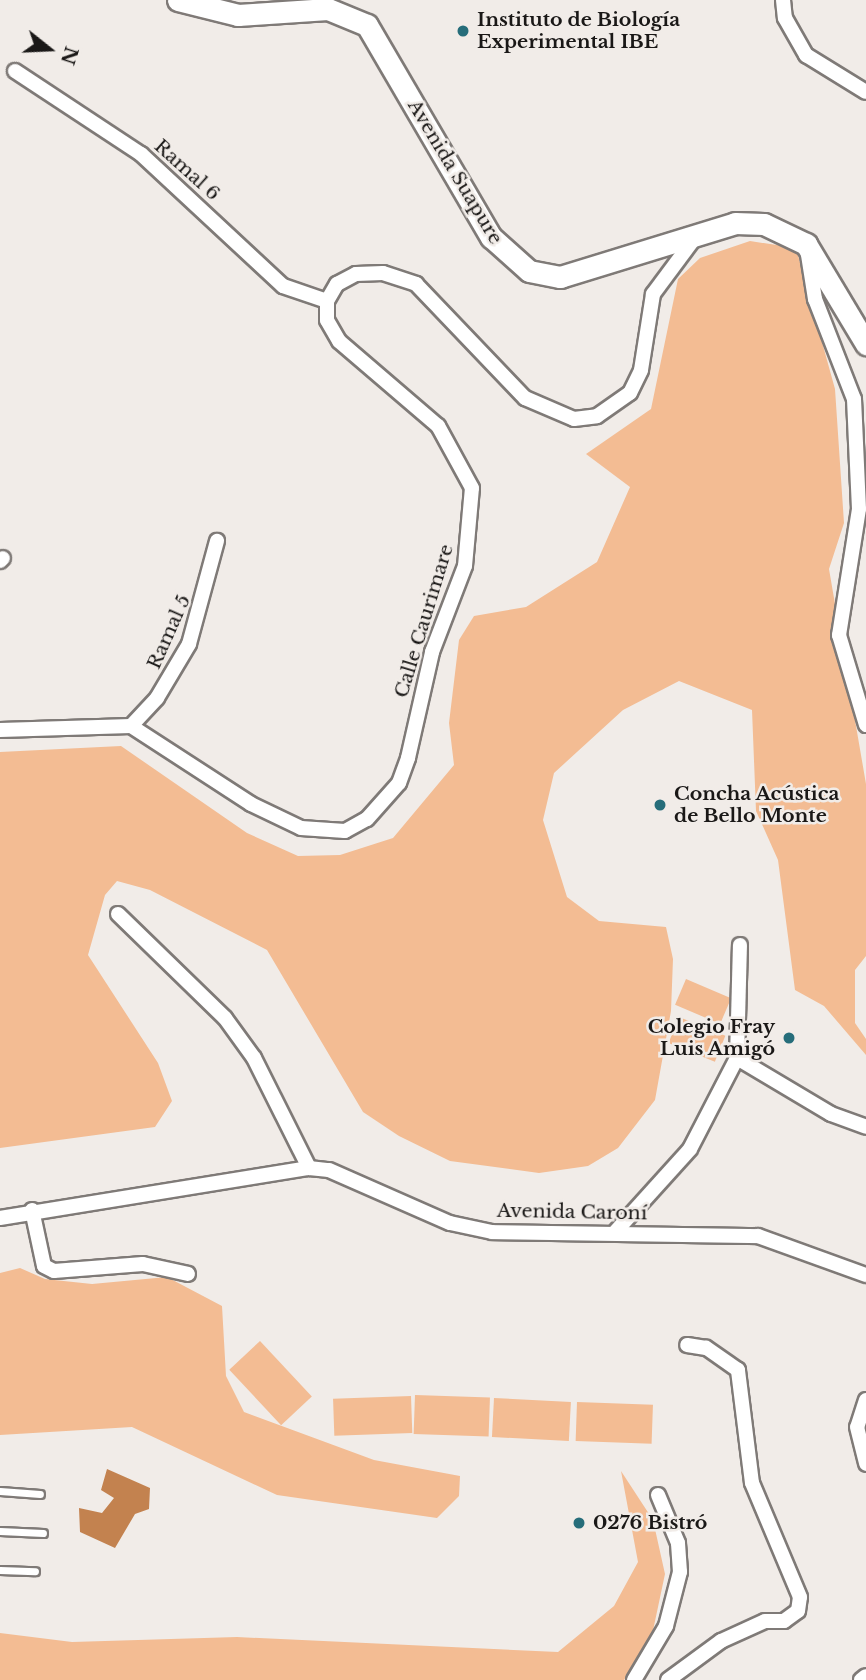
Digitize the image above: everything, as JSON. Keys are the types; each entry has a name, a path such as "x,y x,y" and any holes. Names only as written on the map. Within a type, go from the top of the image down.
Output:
{"street":[{"name":"Avenida Suapure","path":"178,0 238,15 328,9 367,25 491,237 529,271 576,273 699,233 764,224 806,244"},
{"path":"783,0 785,18 806,55 866,92"},
{"name":"Ramal 6","path":"15,71 141,154 283,286 327,301"},
{"path":"327,301 337,284 356,274 383,273 416,284 524,398 574,419 597,416 630,393 641,370 653,294 699,233"},
{"path":"806,244 866,344"},
{"path":"806,244 815,299 854,399 859,509 839,635 866,725"},
{"name":"Calle Caurimare","path":"131,726 251,804 301,828 345,831 367,820 399,783 432,652 465,566 472,488 438,426 339,341 327,320 327,301"},
{"name":"Ramal 5","path":"131,726 158,698 189,644 217,541"},
{"path":"0,730 131,726"},
{"path":"0,1218 33,1210 309,1168 254,1058 225,1018 118,914"},
{"path":"616,1231 690,1149 737,1058 740,945"},
{"path":"737,1058 831,1114 866,1127"},
{"name":"Avenida Caroní","path":"309,1168 329,1170 450,1223 492,1232 616,1231 758,1236 866,1275"},
{"path":"33,1210 44,1266 54,1271 142,1264 188,1274"},
{"path":"668,1680 721,1641 765,1621 784,1621 798,1611 800,1597 752,1483 738,1370 706,1348 687,1345"},
{"path":"866,1400 857,1427 866,1464"},
{"path":"634,1680 666,1626 680,1572 678,1543 658,1495"},
{"path":"861,1680 866,1676"}],"lane":[{"path":"0,1491 40,1494"},
{"path":"0,1531 43,1533"},
{"path":"0,1570 35,1570"}],"shaded area":[{"path":"750,241 796,248 835,389 844,523 829,569 866,784 866,956 855,970 855,1023 866,1039 866,1055 824,1006 795,990 778,860 756,811 752,710 679,681 623,710 554,773 543,820 567,897 599,921 666,927 673,959 671,1011 655,1100 618,1148 588,1166 539,1173 450,1161 399,1136 363,1112 267,950 150,890 117,881 105,895 88,955 158,1063 172,1101 155,1127 0,1148 0,752 121,746 247,833 298,856 340,855 393,838 454,765 449,723 459,640 474,616 526,607 597,562 630,487 586,454 651,409 678,279 700,258"},
{"path":"686,979 731,998 720,1024 675,1005"},
{"path":"679,1017 725,1036 715,1062 669,1043"},
{"path":"20,1268 45,1279 92,1284 167,1277 222,1306 226,1376 244,1412 374,1460 460,1476 459,1496 437,1518 277,1495 132,1427 0,1435 0,1273"},
{"path":"260,1341 312,1397 281,1425 229,1370"},
{"path":"415,1395 490,1398 489,1437 414,1434"},
{"path":"411,1396 412,1433 334,1436 333,1399"},
{"path":"494,1398 571,1402 569,1441 492,1437"},
{"path":"577,1402 653,1405 652,1444 576,1441"},
{"path":"107,1469 150,1488 149,1509 135,1514 115,1548 80,1532 79,1508 102,1513 114,1498 101,1490"},
{"path":"621,1471 653,1520 665,1574 651,1640 624,1680 0,1680 0,1633 72,1642 237,1637 558,1652 614,1606 638,1562"}],"place":[{"name":"Instituto de Biología Experimental IBE","path":"463,31"},
{"name":"Concha Acústica de Bello Monte","path":"660,805"},
{"name":"Colegio Fray Luis Amigó","path":"789,1038"},
{"name":"0276 Bistró","path":"579,1523"}]}
